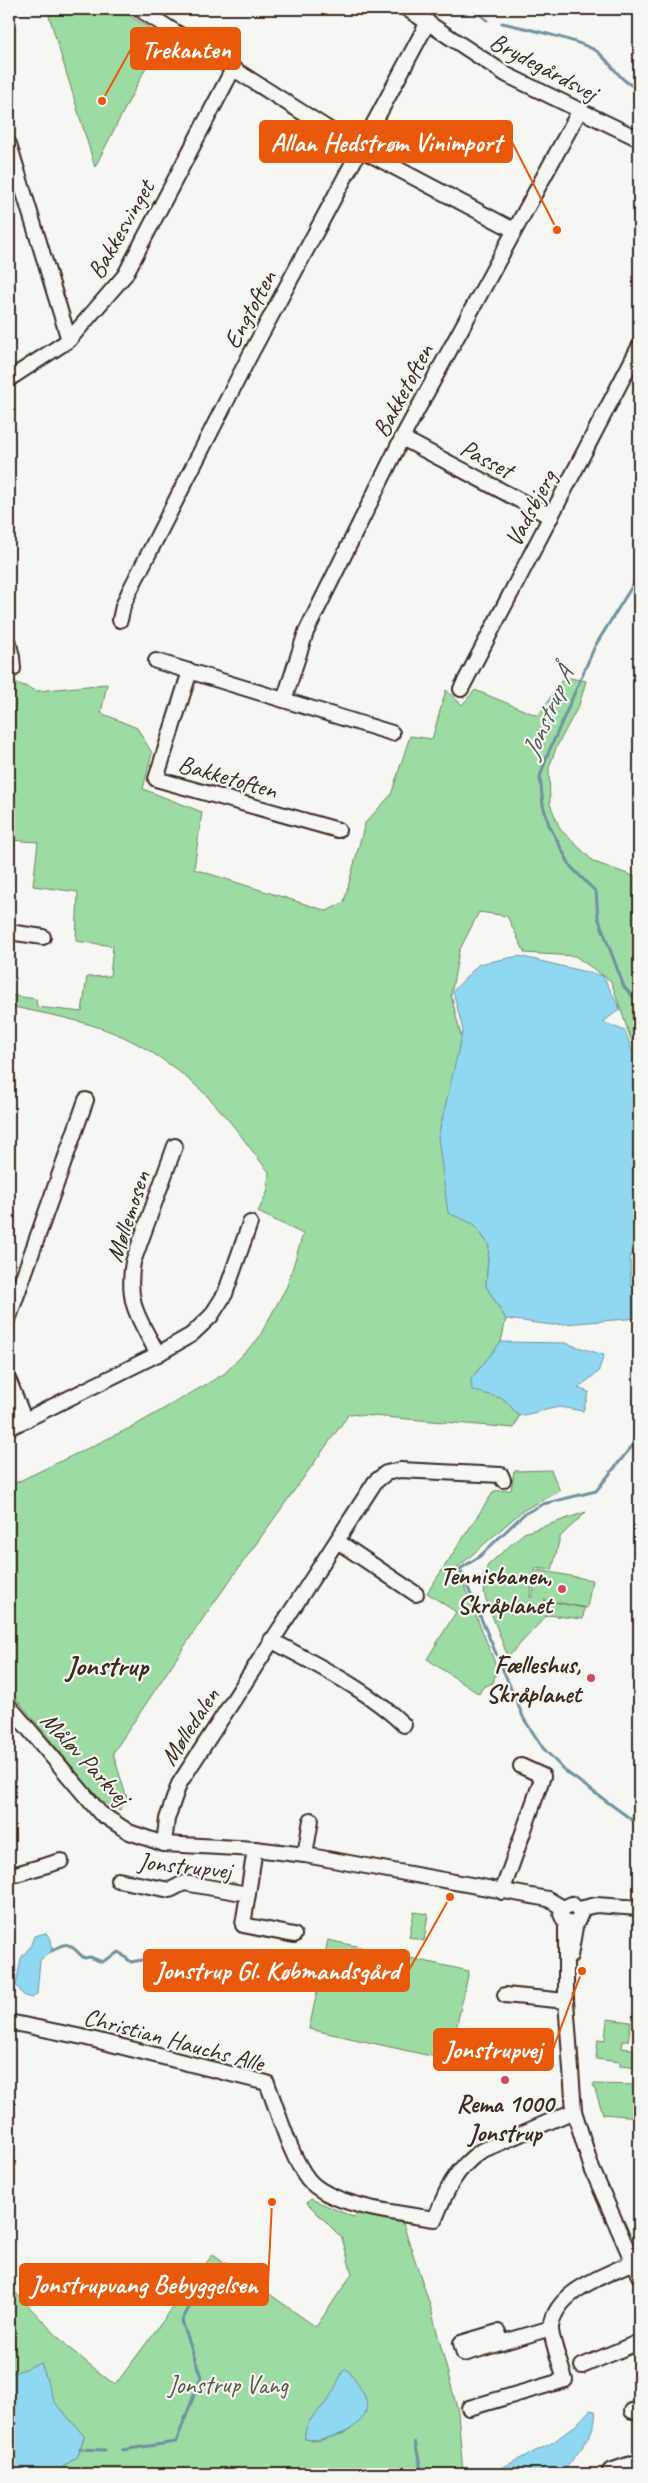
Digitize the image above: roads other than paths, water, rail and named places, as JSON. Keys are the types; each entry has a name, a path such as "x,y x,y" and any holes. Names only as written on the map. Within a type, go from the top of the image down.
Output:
{"street":[{"path":"139,9 360,149 514,230"},
{"name":"Brydegårdsvej","path":"407,9 507,75 639,140"},
{"name":"Engtoften","path":"120,620 129,592 203,444 428,22"},
{"name":"Bakkesvinget","path":"9,379 69,340 125,276 233,69"},
{"name":"Bakketoften","path":"284,700 306,632 402,438 580,110"},
{"path":"9,144 69,340"},
{"name":"Vadsbjerg","path":"461,689 639,347"},
{"name":"Passet","path":"402,438 551,517"},
{"path":"9,644 13,669"},
{"path":"156,661 392,733"},
{"name":"Bakketoften","path":"190,671 156,779 338,830"},
{"path":"9,932 43,937"},
{"path":"9,1317 86,1100"},
{"name":"Møllemosen","path":"158,1354 137,1314 131,1298 130,1281 133,1262 175,1146"},
{"path":"9,1428 158,1354 192,1335 211,1316 226,1294 250,1224"},
{"path":"9,1381 25,1421"},
{"name":"Mølledalen","path":"164,1844 167,1819 179,1784 375,1482 386,1473 400,1470 501,1475 503,1480"},
{"path":"337,1541 416,1594"},
{"path":"272,1640 358,1688 384,1706 404,1725"},
{"name":"Måløv Parkvej","path":"9,1706 100,1814 128,1832 164,1844"},
{"path":"502,1892 543,1776 521,1766"},
{"path":"305,1856 311,1820"},
{"name":"Jonstrupvej","path":"164,1844 255,1849 305,1856 548,1900 571,1915 596,1905 639,1908"},
{"name":"Jonstrupvej","path":"255,1849 243,1925 294,1935"},
{"path":"9,1876 61,1860"},
{"name":"Jonstrupvej","path":"118,1880 170,1890 184,1884 248,1894"},
{"path":"571,1915 572,1952 566,1968 566,2001 574,2111 592,2168 639,2276"},
{"path":"505,1995 566,2001"},
{"name":"Christian Hauchs Alle","path":"9,2022 113,2044 267,2084 284,2130 309,2181 326,2192 348,2202 435,2219 448,2185 469,2159 481,2151 574,2111"},
{"path":"469,2408 565,2380 551,2328 566,2299 576,2291 633,2262"},
{"path":"502,2343 551,2328"},
{"path":"582,2366 639,2342"},
{"path":"610,2471 639,2461"}],"water":[{"path":"519,956 603,976 620,1009 603,1022 625,1031 639,1070 639,1165 634,1170 639,1183 639,1251 630,1255 631,1286 639,1291 639,1318 552,1325 506,1319 486,1286 489,1245 474,1224 448,1213 438,1137 463,1030 453,991 479,964"},
{"path":"501,1342 565,1343 604,1355 598,1372 578,1388 589,1392 583,1411 559,1407 519,1416 504,1399 472,1390 471,1379"},
{"path":"46,1933 51,1939 52,1951 40,1960 37,1994 32,1998 24,1996 16,1985 21,1958 30,1947 34,1936"},
{"path":"41,2363 54,2401 84,2436 78,2456 53,2474 9,2474 9,2375"},
{"path":"344,2369 348,2370 365,2397 366,2408 363,2417 357,2425 337,2435 314,2440 305,2439 307,2426 328,2401"},
{"path":"590,2410 595,2411 595,2419 589,2436 561,2474 472,2474 491,2473 552,2443 576,2425"}],"waterway":[{"path":"473,9 487,20"},
{"path":"502,23 553,35 592,49 599,53 627,82 639,89"},
{"name":"Jonstrup Å","path":"639,575 595,646 547,756 540,777 543,805 549,825 571,867 596,892 598,917 624,987 639,1003"},
{"name":"Jonstrup Å","path":"639,1424 632,1446 596,1491 543,1504 524,1514 480,1556 460,1569 524,1719 543,1748 565,1771 639,1825"},
{"path":"52,1951 63,1945 70,1945 84,1958 90,1957 102,1962 119,1952 131,1962 142,1960 154,1971 162,1967 172,1967 182,1976 192,1974 239,1983"},
{"path":"122,2450 176,2442 201,2377 182,2321 195,2296"},
{"path":"415,2442 422,2474"},
{"path":"80,2449 105,2450"}],"place":[{"name":"Trekanten","path":"102,101"},
{"name":"Allan Hedstrøm Vinimport","path":"557,230"},
{"name":"Tennisbanen, Skråplanet","path":"562,1589"},
{"name":"Fælleshus, Skråplanet","path":"591,1678"},
{"name":"Jonstrup Gl. Købmandsgård","path":"450,1897"},
{"name":"Jonstrupvej","path":"582,1971"},
{"name":"Rema 1000 Jonstrup","path":"505,2080"},
{"name":"Jonstrupvang Bebyggelsen","path":"272,2202"}],"district":[{"name":"Jonstrup","path":"107,1665"}],"park label":[{"name":"Jonstrup Vang","path":"228,2384"}]}
